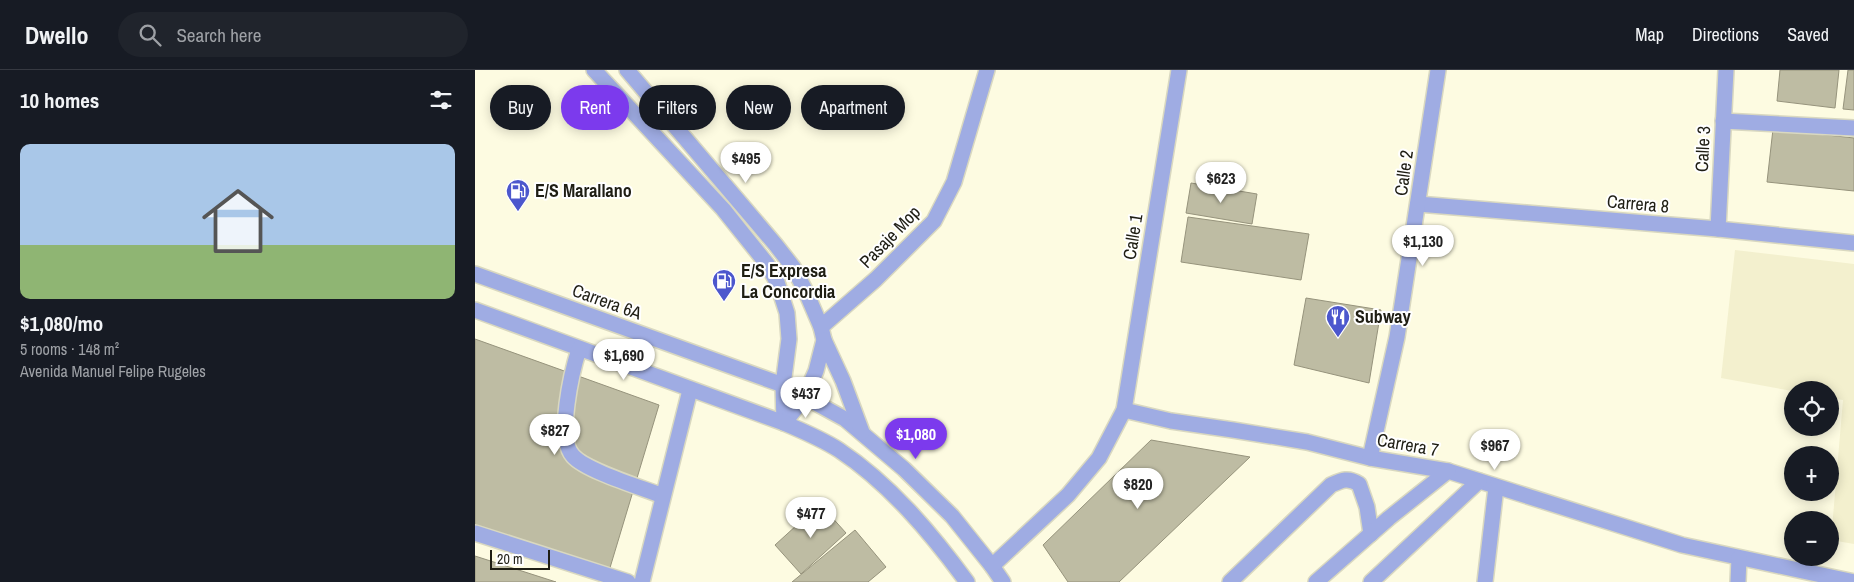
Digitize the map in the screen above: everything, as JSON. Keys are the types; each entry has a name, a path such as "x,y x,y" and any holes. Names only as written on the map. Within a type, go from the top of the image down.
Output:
{"street":[{"path":"594,70 717,202 767,264 777,282 787,313 789,340 783,385 785,423"},
{"path":"627,70 737,196 793,267 806,292 863,433"},
{"name":"Pasaje Mop","path":"822,333 934,221 954,182 987,70"},
{"name":"Calle 1","path":"993,566 1068,495 1099,458 1124,410 1179,70"},
{"name":"Calle 2","path":"1370,458 1397,337 1438,70"},
{"name":"Calle 3","path":"1717,229 1726,70"},
{"path":"1723,121 1854,128"},
{"name":"Carrera 8","path":"1418,204 1717,229 1854,243"},
{"name":"Carrera 6A","path":"475,274 783,385 845,419 904,469 952,516 993,566 1003,582"},
{"path":"475,310 690,390 785,423 817,437 859,464 896,498 943,549 967,582"},
{"path":"785,423 804,398 816,371 822,333"},
{"path":"579,349 570,379 565,440 573,456 590,468 663,496"},
{"path":"642,582 690,390"},
{"name":"Carrera 7","path":"1124,410 1171,421 1307,442 1370,458 1448,471 1682,545 1854,582"},
{"path":"1317,582 1371,534 1448,471"},
{"path":"1230,582 1331,484 1345,479 1359,484 1367,507 1371,534"},
{"path":"1371,582 1479,481"},
{"path":"1485,582 1496,487"},
{"path":"475,533 629,582"},
{"path":"1738,582 1739,558"}],"shaded area":[{"path":"1735,250 1854,264 1854,544 1839,541 1839,511 1833,511 1834,501 1839,501 1839,447 1843,400 1839,399 1839,381 1784,381 1784,390 1721,378"}],"building":[{"path":"1780,70 1839,70 1835,108 1777,101"},
{"path":"1848,70 1854,70 1854,110 1843,109"},
{"path":"1773,129 1854,138 1854,191 1767,182"},
{"path":"1191,183 1257,194 1252,224 1186,213"},
{"path":"1188,217 1309,234 1301,280 1181,262"},
{"name":"Subway","path":"1306,298 1381,310 1369,383 1294,365"},
{"path":"475,339 659,405 609,571 475,528"},
{"path":"1151,440 1250,457 1119,582 1068,582 1043,545"},
{"path":"820,504 846,533 801,574 775,545"},
{"path":"855,530 886,567 868,582 792,582"},
{"path":"475,556 556,582 475,582"}],"place":[{"name":"E/S Marallano","path":"518,212"},
{"name":"E/S Expresa La Concordia","path":"724,302"},
{"name":"Subway","path":"1338,338"}]}
